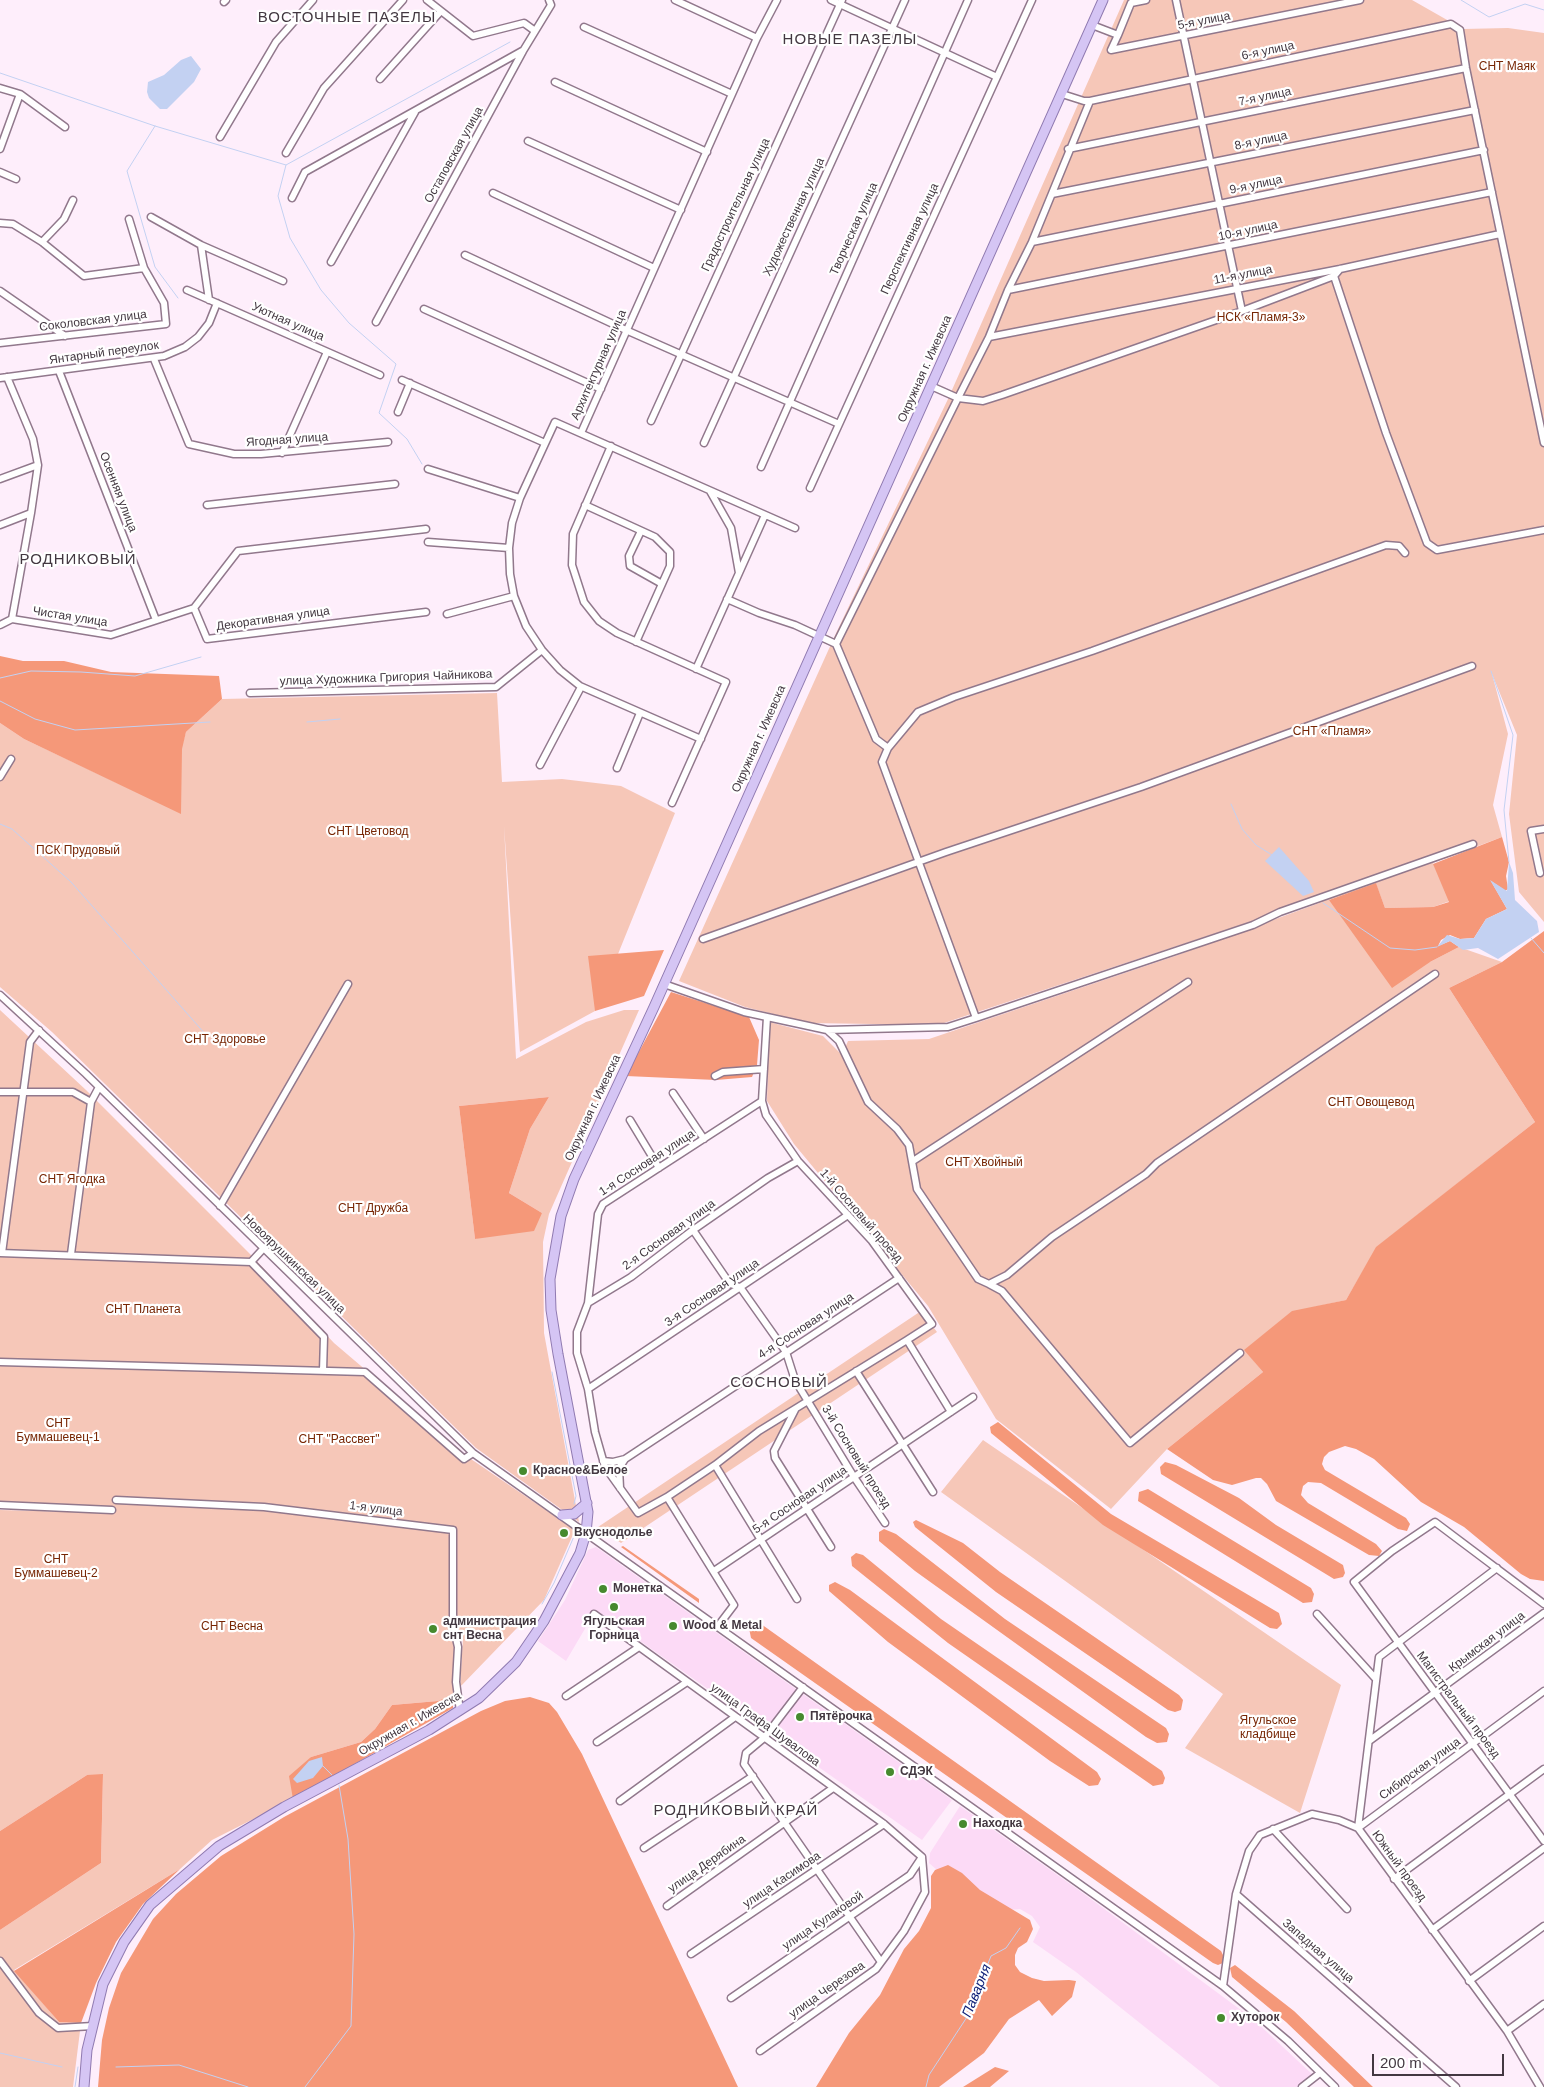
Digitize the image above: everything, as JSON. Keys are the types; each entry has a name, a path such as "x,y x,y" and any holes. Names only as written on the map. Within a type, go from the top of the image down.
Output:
{"main road":[{"name":"Окружная г. Ижевска","path":"84,2087 87,2050 103,1984 124,1942 150,1905 219,1846 284,1807 429,1730 479,1698 516,1662 544,1621 580,1553 586,1533 587,1503 551,1310 550,1279 561,1216 574,1179 664,984 1103,0"},
{"path":"562,1515 574,1514 587,1503"}],"street":[{"path":"220,137 276,42 313,0"},
{"path":"286,153 324,88 403,0"},
{"path":"427,0 472,36 524,24 534,30"},
{"name":"Остаповская улица","path":"376,322 534,30 551,5 549,0"},
{"path":"675,0 757,38"},
{"name":"Архитектурная улица","path":"701,739 581,687 560,670 542,650 526,626 514,596 510,574 509,548 512,523 520,498 555,422 581,433 757,38 777,0"},
{"path":"831,0 842,2 892,29 996,77"},
{"name":"Художественная улица","path":"704,443 906,0"},
{"name":"Творческая улица","path":"761,467 968,0"},
{"name":"Перспективная улица","path":"810,488 1032,0"},
{"path":"1092,25 1118,34 1131,3 1146,0"},
{"path":"1176,0 1242,311"},
{"name":"5-я улица","path":"1118,34 1111,50 1360,0"},
{"name":"Градостроительная улица","path":"651,421 680,352 842,2"},
{"path":"380,79 441,11"},
{"name":"6-я улица","path":"1090,101 1451,24 1460,30 1466,68"},
{"path":"584,27 732,94"},
{"path":"292,198 305,172 523,51"},
{"path":"1466,68 1544,443"},
{"name":"7-я улица","path":"1068,148 1466,68"},
{"path":"555,82 707,152"},
{"path":"0,88 20,94 65,127"},
{"path":"0,149 20,94"},
{"path":"836,644 989,337 1008,290 1032,242 1052,194 1068,148 1090,101 1062,94"},
{"name":"8-я улица","path":"1052,194 1475,110"},
{"path":"331,262 415,111"},
{"path":"528,142 681,210"},
{"name":"9-я улица","path":"1032,242 1484,150"},
{"path":"0,172 16,179"},
{"name":"10-я улица","path":"1008,290 1228,247 1492,192"},
{"path":"493,193 654,268"},
{"path":"42,242 64,219 73,200"},
{"path":"151,218 201,245 284,281"},
{"name":"Соколовская улица","path":"0,343 166,324 164,302 144,268 129,219"},
{"path":"0,223 13,224 42,242 84,276 144,268"},
{"name":"11-я улица","path":"989,337 1237,287 1340,269 1500,234"},
{"path":"201,245 209,300"},
{"path":"465,255 839,424"},
{"path":"931,386 958,398 983,401 1242,311 1334,276 1340,269"},
{"path":"1334,276 1386,433 1427,543 1437,550 1544,530"},
{"name":"Уютная улица","path":"187,290 380,374"},
{"path":"0,291 65,336"},
{"name":"Янтарный переулок","path":"3,378 154,359 185,347 198,337 209,323 217,303"},
{"path":"424,309 601,389"},
{"path":"282,453 327,352"},
{"name":"Ягодная улица","path":"154,359 189,444 242,454 282,453 388,442"},
{"name":"Осенняя улица","path":"59,371 156,620"},
{"path":"0,625 12,619 38,465 33,439 3,378"},
{"path":"402,380 545,443"},
{"path":"398,412 410,383"},
{"path":"581,433 795,528"},
{"path":"611,446 573,534 571,549 572,565 579,590 599,620 636,642 726,682 672,802"},
{"path":"0,479 38,465"},
{"path":"428,469 520,498"},
{"path":"207,505 395,484"},
{"path":"710,490 730,528 739,573"},
{"path":"585,505 660,540 670,552 670,566 636,642"},
{"path":"0,525 31,513"},
{"path":"696,669 765,515"},
{"path":"194,608 238,552 426,529"},
{"path":"640,531 629,556 630,566 662,584"},
{"path":"428,542 509,548"},
{"path":"976,1018 882,762 888,748 902,729 925,708 1062,659 1092,651 1386,545 1399,546 1405,553"},
{"path":"447,614 514,596"},
{"path":"727,599 836,644 876,739 888,748"},
{"name":"Чистая улица","path":"12,619 111,635 194,608"},
{"name":"Декоративная улица","path":"194,608 207,639 426,612"},
{"name":"улица Художника Григория Чайникова","path":"250,694 496,687 542,650"},
{"path":"703,939 918,862 1141,787 1472,666"},
{"path":"540,766 581,687"},
{"path":"617,768 640,713"},
{"path":"0,777 11,760"},
{"path":"1540,873 1531,831 1544,830"},
{"path":"664,984 744,1012 827,1030 948,1027 1253,925 1280,912 1473,844"},
{"path":"989,1284 1007,1275 1052,1237 1235,1109 1435,974"},
{"path":"913,1161 1188,982"},
{"path":"220,1206 348,984"},
{"name":"Новоярушкинская улица","path":"0,995 99,1087 472,1453 562,1515 1223,1986 1288,2041 1335,2087"},
{"path":"762,1101 767,1017"},
{"path":"39,1030 30,1042 1,1253 72,1254 251,1262 324,1337 323,1371"},
{"path":"827,1030 839,1041 868,1102 897,1129 909,1145 917,1189 978,1279 1002,1291 1130,1443 1240,1353"},
{"path":"715,1076 723,1072 764,1069"},
{"path":"72,1254 91,1102 99,1087"},
{"path":"0,1092 73,1092 91,1102"},
{"path":"673,1093 704,1139"},
{"name":"1-я Сосновая улица","path":"588,1303 600,1209 607,1200 762,1101"},
{"name":"1-й Сосновый проезд","path":"762,1101 769,1121 798,1161 872,1241 932,1324 907,1340"},
{"path":"630,1120 659,1168"},
{"name":"2-я Сосновая улица","path":"588,1303 631,1277 693,1230 768,1178 798,1161"},
{"name":"3-я Сосновая улица","path":"588,1389 848,1215"},
{"name":"3-й Сосновый проезд","path":"693,1230 730,1284 740,1287 786,1352 794,1377 854,1477 886,1524"},
{"path":"251,1262 263,1249"},
{"name":"4-я Сосновая улица","path":"625,1459 899,1278"},
{"path":"588,1303 578,1324 576,1342 580,1367 588,1389 594,1432 603,1461 620,1490 638,1513 667,1497 716,1465 759,1431 907,1340 951,1412"},
{"path":"0,1362 364,1372 464,1459 472,1453"},
{"path":"856,1371 933,1492"},
{"name":"5-я Сосновая улица","path":"714,1571 973,1397"},
{"path":"795,1410 774,1451 774,1455 831,1547"},
{"path":"603,1461 613,1462 625,1459"},
{"path":"620,1490 619,1468 625,1459"},
{"path":"716,1465 797,1599"},
{"path":"667,1497 734,1605 718,1626"},
{"name":"1-я улица","path":"116,1500 264,1507 453,1530 453,1625 458,1647 456,1682 460,1711"},
{"path":"0,1505 112,1510"},
{"name":"Магистральный проезд","path":"1497,1568 1435,1522 1392,1551 1354,1582 1544,1841"},
{"path":"1398,1642 1497,1568 1544,1604"},
{"name":"Крымская улица","path":"1369,1741 1437,1694 1544,1613"},
{"name":"улица Графа Шувалова","path":"594,1614 884,1824 922,1857"},
{"path":"1316,1614 1375,1678"},
{"name":"Южный проезд","path":"1398,1642 1379,1657 1358,1828 1507,2031 1540,2087"},
{"path":"566,1696 639,1647"},
{"path":"597,1742 687,1682"},
{"path":"803,1687 764,1738 744,1758 744,1764 881,1962"},
{"name":"Сибирская улица","path":"1358,1828 1544,1691"},
{"path":"620,1801 735,1717"},
{"path":"1394,1879 1544,1769"},
{"path":"644,1848 752,1776"},
{"name":"улица Дерябина","path":"667,1906 833,1788"},
{"path":"1223,1986 1236,1894 1242,1871 1254,1842 1260,1835 1312,1814 1330,1817 1358,1828"},
{"name":"улица Касимова","path":"691,1954 884,1824"},
{"path":"1273,1829 1348,1909"},
{"path":"1432,1930 1544,1848"},
{"name":"улица Кулаковой","path":"731,1998 910,1876 922,1857"},
{"name":"улица Черезова","path":"760,2051 876,1969 904,1931 925,1892 922,1857"},
{"name":"Западная улица","path":"1236,1894 1456,2087"},
{"path":"1469,1981 1544,1926"},
{"path":"0,1961 39,2013 58,2028 93,2026"},
{"path":"1507,2031 1544,2004"},
{"path":"1302,2087 1320,2073"}],"shaded area":[{"path":"0,656 23,661 64,661 111,672 219,676 222,699 186,732 182,749 181,814 24,739 0,723"},
{"path":"1502,837 1509,862 1506,876 1508,889 1505,891 1491,881 1507,909 1486,919 1474,938 1460,939 1450,935 1441,940 1438,946 1450,941 1459,947 1430,962 1392,988 1329,900 1376,883 1385,908 1433,907 1449,902 1433,864"},
{"path":"1544,931 1544,1581 1530,1579 1521,1574 1464,1527 1421,1502 1374,1459 1356,1449 1345,1446 1329,1452 1324,1457 1322,1464 1325,1470 1406,1518 1410,1524 1407,1531 1398,1529 1321,1483 1308,1482 1303,1486 1301,1495 1308,1503 1376,1544 1382,1551 1379,1556 1369,1555 1276,1501 1267,1484 1261,1478 1232,1485 1213,1480 1167,1449 1263,1372 1244,1350 1292,1311 1346,1300 1376,1247 1535,1122 1449,988 1502,962"},
{"path":"664,950 644,996 595,1011 588,956"},
{"path":"671,992 749,1017 759,1040 757,1065 752,1077 716,1080 626,1076"},
{"path":"549,1097 530,1129 509,1193 542,1213 534,1231 475,1239 459,1106"},
{"path":"998,1422 1111,1514 1279,1613 1282,1624 1277,1629 1270,1628 1103,1525 991,1433 990,1427"},
{"path":"1165,1462 1176,1465 1239,1498 1276,1525 1343,1565 1345,1573 1343,1577 1334,1579 1161,1474 1160,1467"},
{"path":"1148,1489 1311,1588 1314,1594 1312,1602 1303,1603 1138,1501 1139,1492"},
{"path":"916,1520 963,1543 1000,1572 1179,1695 1183,1700 1181,1710 1175,1712 1168,1710 996,1592 915,1527 913,1522"},
{"path":"884,1529 896,1534 1005,1619 1166,1728 1169,1734 1167,1742 1157,1743 1146,1737 915,1571 879,1541 879,1532"},
{"path":"623,1546 699,1599 699,1603 621,1547"},
{"path":"596,1547 952,1800 922,1840 596,1610 566,1661 538,1641 565,1600 588,1550"},
{"path":"856,1553 863,1555 941,1619 1162,1771 1165,1778 1163,1784 1153,1786 948,1643 852,1566 851,1557"},
{"path":"835,1582 850,1590 1097,1772 1101,1779 1098,1785 1089,1786 1050,1761 888,1642 829,1591 829,1585"},
{"path":"756,1624 761,1624 1221,1951 1224,1957 1223,1963 1218,1965 1213,1963 751,1638 749,1628"},
{"path":"453,1697 453,1708 293,1799 289,1776 311,1757 361,1742 375,1729 392,1705 438,1701"},
{"path":"530,1697 549,1703 557,1712 582,1754 738,2087 98,2087 102,2040 109,2008 121,1973 153,1919 176,1894 221,1856 284,1817 481,1711 505,1701"},
{"path":"103,1774 101,1863 0,1930 0,1831 87,1775"},
{"path":"960,1806 1080,1891 1253,2019 1313,2075 1297,2087 1220,2087 1076,1972 1033,1942 1040,1927 1032,1916 1020,1909 985,1912 929,1863 930,1853"},
{"path":"948,1865 962,1873 980,1890 1030,1920 1033,1929 1027,1942 1018,1948 1015,1955 1015,1965 1020,1972 1032,1978 1044,1981 1076,1981 1072,1997 1052,2016 1039,2000 1009,2019 984,2053 939,2087 816,2087 849,2033 880,1995 904,1949 919,1931 931,1908 931,1876 935,1870"},
{"path":"180,1869 143,1904 116,1942 96,1983 81,2023 59,2022 14,1971"},
{"path":"1235,1965 1294,2011 1373,2087 1354,2087 1286,2022 1232,1977 1230,1968"},
{"path":"995,2067 1009,2071 990,2087 963,2087"}],"green space":[{"path":"1124,0 1412,0 1463,29 1508,28 1544,33 1544,922 1519,892 1509,814 1517,735 1492,674 1508,734 1493,805 1502,837 1433,863 1450,901 1433,907 1385,908 1376,884 1329,900 1430,962 1459,947 1502,962 1449,988 1535,1122 1377,1247 1346,1300 1292,1312 1245,1350 1263,1372 1167,1449 1111,1509 996,1419 928,1306 794,1144 767,1101 769,1022 823,1036 842,1055 848,1041 929,1039 1175,956 1322,902 1283,911 938,1025 809,1023 745,1007 679,981 837,631 948,399"},
{"path":"497,693 502,782 562,779 621,786 675,813 595,1011 520,1052 504,826 516,1059 586,1022 624,1010 639,1010 549,1214 543,1242 544,1333 579,1522 476,1448 52,1032 0,987 0,723 24,739 181,813 181,749 186,732 222,699","holes":["549,1097 530,1129 509,1193 542,1213 475,1239 459,1106"]},
{"path":"0,1010 86,1090 249,1253 334,1343 468,1457 575,1530 544,1600 460,1687 463,1638 455,1641 453,1697 438,1701 392,1705 375,1729 361,1742 311,1757 293,1799 212,1840 180,1869 14,1970 59,2022 81,2023 73,2087 0,2087 0,1930 101,1863 103,1775 87,1775 0,1831 0,1510 113,1513 0,1505"},
{"path":"921,1311 937,1332 621,1543 598,1527"},
{"name":"Ягульское кладбище","path":"983,1440 1341,1685 1300,1813 1185,1748 1223,1694 941,1492"}],"water":[{"path":"191,56 201,69 194,82 167,109 160,109 149,98 147,92 148,82 164,75 181,60"},
{"path":"1279,847 1309,881 1314,892 1303,896 1265,861"},
{"path":"1509,862 1513,873 1515,900 1537,921 1539,932 1498,959 1478,948 1463,950 1450,941 1437,947 1447,935 1460,939 1474,938 1486,919 1507,909 1490,880 1507,891"},
{"path":"322,1757 323,1766 313,1778 297,1783 293,1779 309,1761"}],"waterway":[{"path":"1461,0 1489,17 1525,4 1544,10"},
{"path":"0,73 155,126 286,165 510,42"},
{"path":"155,126 127,171 155,267 178,298"},
{"path":"286,165 278,196 290,238 321,290 349,323 396,364 379,413 407,439 422,464"},
{"path":"0,678 31,671 135,676 201,657"},
{"path":"1491,671 1513,735 1504,810 1509,862"},
{"path":"0,701 35,719 75,730 210,722"},
{"path":"307,722 340,719"},
{"path":"1231,804 1242,829 1256,845 1272,855"},
{"path":"0,824 12,829 71,882 207,1036"},
{"path":"1323,903 1390,948 1415,950 1437,947"},
{"path":"1531,938 1544,953"},
{"path":"552,1372 576,1496 574,1504"},
{"path":"542,1604 554,1583 575,1534"},
{"path":"323,1766 333,1776"},
{"path":"305,2087 351,2026 354,1934 348,1839 339,1785"},
{"name":"Паварня","path":"926,2087 929,2075 967,2017 991,1956 1006,1948 1020,1928"},
{"path":"0,2053 62,2067"},
{"path":"116,2067 179,2065 248,2087"},
{"path":"75,2087 78,2067"}],"place":[{"name":"Красное&Белое","path":"523,1471"},
{"name":"Вкуснодолье","path":"564,1533"},
{"name":"Монетка","path":"603,1589"},
{"name":"Ягульская Горница","path":"614,1607"},
{"name":"Wood & Metal","path":"673,1626"},
{"name":"администрация снт Весна","path":"433,1629"},
{"name":"Пятёрочка","path":"800,1717"},
{"name":"СДЭК","path":"890,1772"},
{"name":"Находка","path":"963,1824"},
{"name":"Хуторок","path":"1221,2018"}],"district":[{"name":"ВОСТОЧНЫЕ ПАЗЕЛЫ","path":"347,18"},
{"name":"НОВЫЕ ПАЗЕЛЫ","path":"850,40"},
{"name":"РОДНИКОВЫЙ","path":"78,560"},
{"name":"СОСНОВЫЙ","path":"779,1383"},
{"name":"РОДНИКОВЫЙ КРАЙ","path":"736,1811"}],"park label":[{"name":"СНТ Маяк","path":"1507,67"},
{"name":"НСК «Пламя-3»","path":"1261,318"},
{"name":"СНТ «Пламя»","path":"1332,732"},
{"name":"СНТ Цветовод","path":"368,832"},
{"name":"ПСК Прудовый","path":"78,851"},
{"name":"СНТ Здоровье","path":"225,1040"},
{"name":"СНТ Овощевод","path":"1371,1103"},
{"name":"СНТ Хвойный","path":"984,1163"},
{"name":"СНТ Ягодка","path":"72,1180"},
{"name":"СНТ Дружба","path":"373,1209"},
{"name":"СНТ Планета","path":"143,1310"},
{"name":"СНТ Буммашевец-1","path":"58,1431"},
{"name":"СНТ \"Рассвет\"","path":"339,1440"},
{"name":"СНТ Буммашевец-2","path":"56,1567"},
{"name":"СНТ Весна","path":"232,1627"}]}
